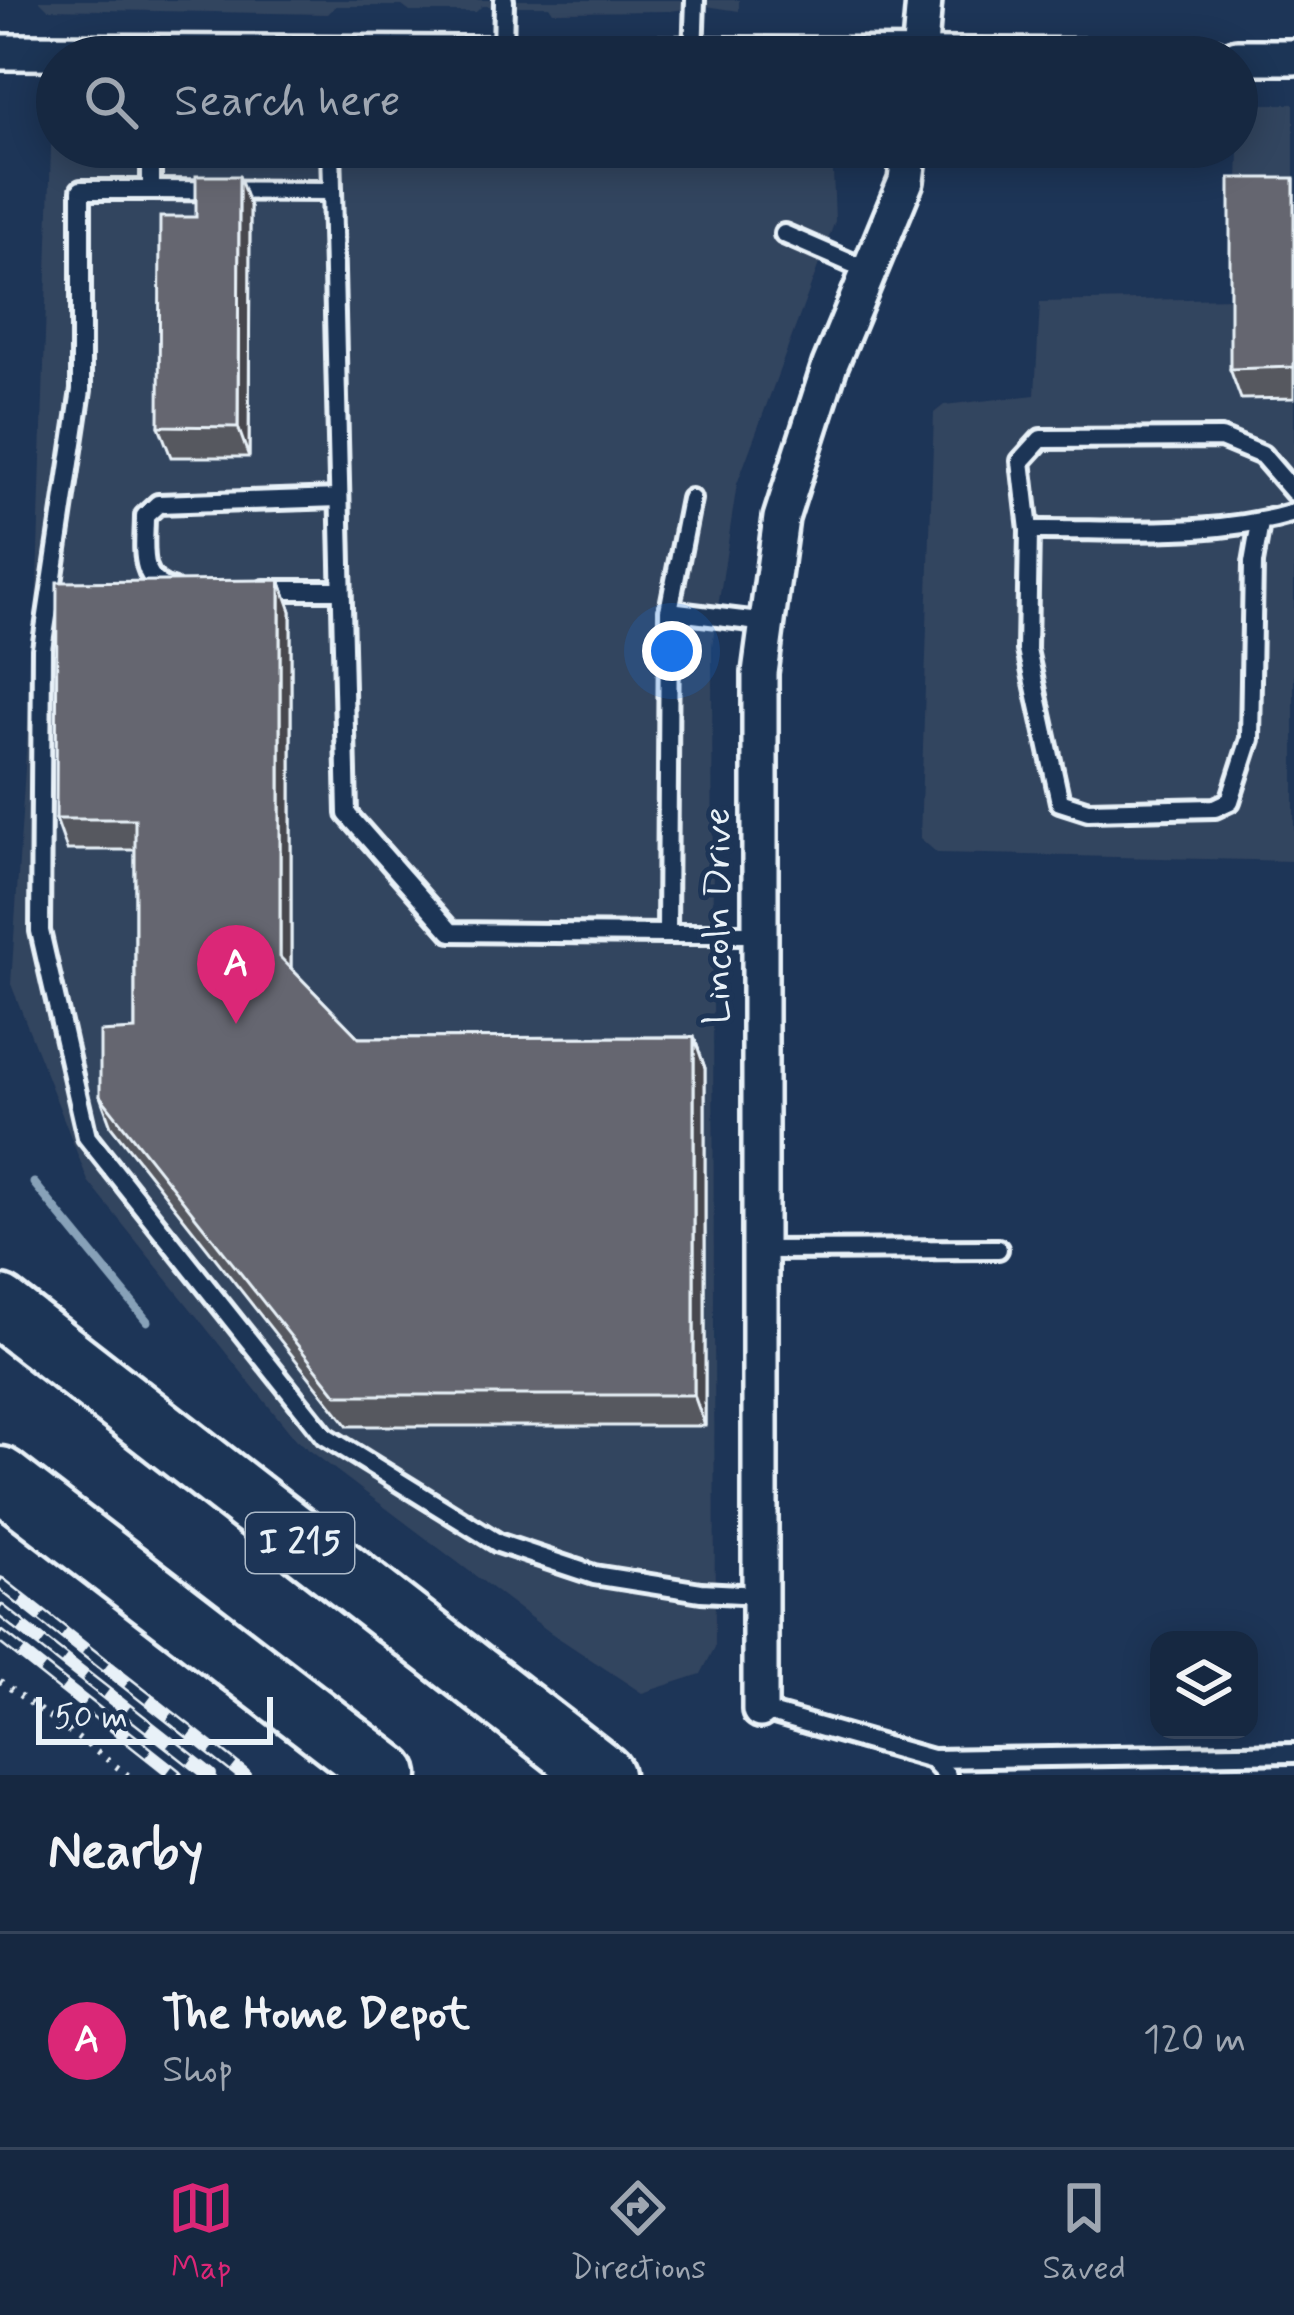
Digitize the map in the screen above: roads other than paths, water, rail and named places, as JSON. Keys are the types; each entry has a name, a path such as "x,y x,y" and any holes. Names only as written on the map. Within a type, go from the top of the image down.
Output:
{"highway":[{"name":"I 215","path":"0,1307 602,1775"},
{"path":"0,1478 387,1775"}],"street":[{"path":"921,36 924,0"},
{"path":"0,52 36,53"},
{"path":"1258,57 1294,57"},
{"name":"Lincoln Drive","path":"760,1710 760,673 782,518 830,365 908,168"}],"lane":[{"path":"503,36 504,0"},
{"path":"693,36 694,0"},
{"path":"151,190 152,168"},
{"path":"331,168 347,814 451,932 760,934"},
{"path":"332,191 81,190 81,390 42,649 40,931 87,1137 325,1436 498,1543 594,1575 701,1592 760,1595"},
{"path":"784,234 869,271"},
{"path":"1260,523 1252,563 1250,739 1231,801 1215,808 1088,811 1060,802 1027,650 1029,530 1021,461 1041,439 1221,437 1262,455 1294,493"},
{"path":"164,589 144,563 145,517 158,504 339,498"},
{"path":"668,934 669,610 691,499"},
{"path":"1029,530 1196,529 1260,523 1294,513"},
{"path":"54,589 73,589"},
{"path":"132,589 188,590"},
{"path":"235,590 341,590"},
{"path":"669,610 767,622"},
{"path":"760,1250 998,1249"},
{"path":"760,1710 932,1759 1294,1753"},
{"path":"932,1759 947,1775"}],"waterway":[{"path":"34,1183 147,1321"}],"railway":[{"path":"0,1583 244,1775"},
{"path":"0,1610 210,1775"},
{"path":"0,1636 176,1775"}],"place":[{"name":"The Home Depot","path":"236,1024"}]}
